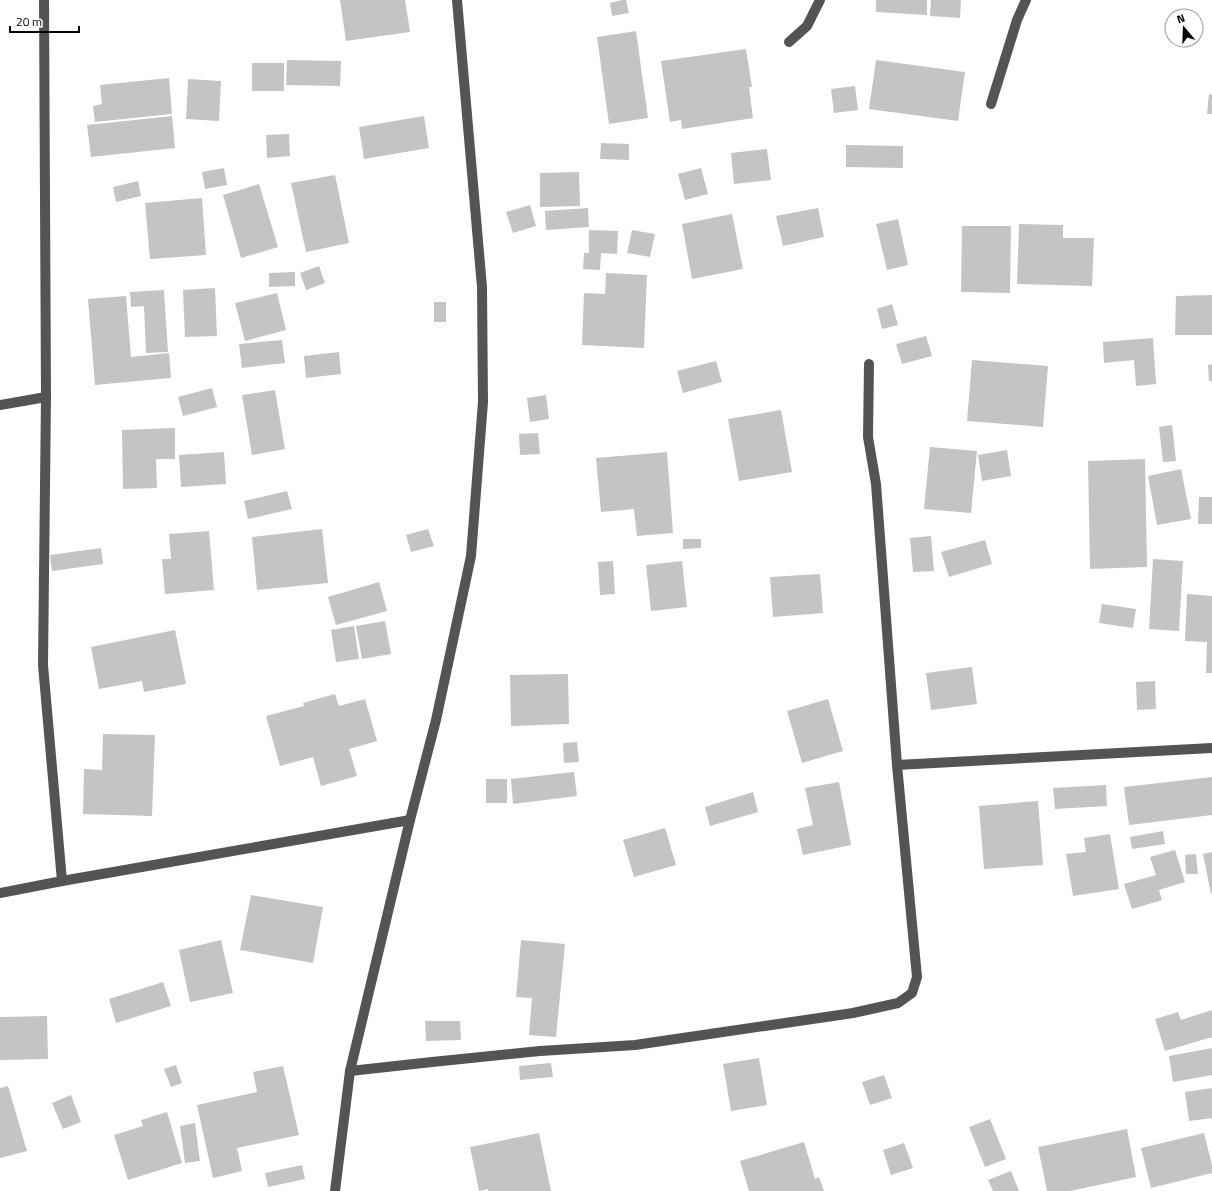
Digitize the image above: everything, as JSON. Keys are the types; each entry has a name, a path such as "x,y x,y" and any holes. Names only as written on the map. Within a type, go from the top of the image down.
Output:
{"street":[{"path":"44,0 46,397 43,665 62,881"},
{"path":"334,1191 350,1071 410,820 436,720 471,556 483,402 482,287 457,0"},
{"path":"789,42 807,26 820,0"},
{"path":"991,104 1016,20 1026,0"},
{"path":"350,1071 540,1051 635,1045 853,1013 898,1003 912,993 917,977 897,766 876,484 868,437 869,364"},
{"path":"0,405 46,397"},
{"path":"897,766 1212,748"},
{"path":"0,893 410,820"}],"building":[{"path":"340,0 405,0 410,32 346,41"},
{"path":"626,0 629,13 612,16 610,3"},
{"path":"876,0 927,0 927,15 876,12"},
{"path":"931,0 961,0 960,18 930,16"},
{"path":"636,31 648,118 609,124 597,37"},
{"path":"746,49 752,87 749,87 753,118 682,129 681,120 670,122 661,61"},
{"path":"287,60 341,61 340,86 286,85"},
{"path":"876,60 965,72 958,121 869,109"},
{"path":"252,63 284,63 284,91 252,91"},
{"path":"169,78 172,114 95,122 93,106 102,104 100,85"},
{"path":"188,79 221,81 219,121 186,119"},
{"path":"855,86 858,110 834,113 831,89"},
{"path":"1209,94 1212,95 1212,114 1207,114"},
{"path":"172,116 175,148 91,157 87,125"},
{"path":"424,116 429,148 364,159 359,127"},
{"path":"289,134 290,156 267,158 266,135"},
{"path":"601,143 629,144 629,160 600,159"},
{"path":"846,145 903,146 903,168 846,167"},
{"path":"767,149 771,180 734,184 731,153"},
{"path":"224,168 227,185 205,189 202,172"},
{"path":"701,168 708,194 685,200 678,174"},
{"path":"579,172 580,206 540,207 540,173"},
{"path":"335,175 349,243 306,252 291,183"},
{"path":"138,181 141,196 116,202 113,187"},
{"path":"259,184 278,247 241,258 223,195"},
{"path":"202,198 206,255 150,259 145,203"},
{"path":"530,205 536,226 513,233 506,212"},
{"path":"588,208 589,227 546,230 545,211"},
{"path":"818,208 824,237 783,246 776,216"},
{"path":"732,214 743,269 692,279 682,224"},
{"path":"898,219 908,265 887,270 876,224"},
{"path":"1019,224 1063,225 1063,238 1094,238 1092,286 1017,284"},
{"path":"962,226 1011,226 1010,293 961,292"},
{"path":"589,230 618,231 617,254 601,253 600,270 583,269 584,253 589,253"},
{"path":"632,230 655,234 650,257 627,253"},
{"path":"319,266 325,283 306,290 300,273"},
{"path":"295,272 295,286 269,287 269,273"},
{"path":"606,273 647,275 644,348 582,345 584,293 605,294"},
{"path":"215,288 217,336 185,337 183,290"},
{"path":"164,290 168,352 146,353 144,306 131,307 130,292"},
{"path":"277,293 286,330 245,341 235,303"},
{"path":"1212,295 1212,335 1175,335 1176,296"},
{"path":"126,296 131,357 169,353 171,378 95,385 88,299"},
{"path":"434,302 446,302 446,322 434,322"},
{"path":"892,304 898,325 882,329 877,309"},
{"path":"926,336 932,356 902,364 896,344"},
{"path":"1153,338 1156,384 1136,386 1134,360 1104,363 1103,342"},
{"path":"282,340 285,363 242,368 239,344"},
{"path":"339,352 341,374 306,378 304,356"},
{"path":"972,360 1048,366 1043,427 967,421"},
{"path":"716,361 722,382 683,393 677,371"},
{"path":"1212,364 1212,381 1209,381 1208,365"},
{"path":"212,388 217,407 183,416 178,397"},
{"path":"275,390 285,449 252,455 242,395"},
{"path":"546,395 549,419 530,422 527,398"},
{"path":"781,410 792,472 739,481 728,419"},
{"path":"1172,425 1176,461 1163,462 1159,427"},
{"path":"175,428 175,459 156,459 157,488 123,489 122,430"},
{"path":"538,433 540,454 520,455 519,434"},
{"path":"930,447 977,451 971,513 924,509"},
{"path":"1007,450 1011,476 982,481 978,455"},
{"path":"224,452 226,484 181,487 179,455"},
{"path":"667,452 673,533 637,536 634,509 601,512 596,458"},
{"path":"1145,459 1147,567 1090,569 1088,461"},
{"path":"1181,469 1191,519 1157,525 1148,476"},
{"path":"287,491 292,509 248,519 244,501"},
{"path":"1199,497 1212,497 1212,524 1198,524"},
{"path":"322,529 328,583 257,590 252,537"},
{"path":"428,529 434,546 411,552 406,535"},
{"path":"209,531 214,590 165,594 162,559 171,559 169,534"},
{"path":"931,536 934,571 913,572 910,538"},
{"path":"683,539 701,539 701,548 683,549"},
{"path":"985,540 992,564 949,577 941,552"},
{"path":"101,548 103,564 52,571 50,555"},
{"path":"1153,559 1183,561 1179,631 1149,629"},
{"path":"613,561 615,594 600,595 598,562"},
{"path":"682,561 687,607 651,611 646,565"},
{"path":"820,574 823,613 773,617 770,577"},
{"path":"379,582 387,611 336,625 328,597"},
{"path":"1187,594 1212,596 1212,673 1206,673 1207,642 1185,641"},
{"path":"1102,604 1136,609 1133,628 1099,623"},
{"path":"385,621 391,654 362,659 356,626"},
{"path":"354,626 359,659 336,662 331,630"},
{"path":"175,630 186,684 144,692 142,681 99,689 91,647"},
{"path":"972,667 977,704 931,710 926,673"},
{"path":"568,674 569,724 511,726 510,675"},
{"path":"1155,681 1156,709 1137,710 1136,682"},
{"path":"335,694 339,706 365,699 377,741 349,749 357,776 321,786 313,757 280,766 266,716 304,706 303,703"},
{"path":"828,699 843,751 802,763 787,711"},
{"path":"103,734 155,735 152,816 83,814 84,769 102,770"},
{"path":"577,742 579,762 564,763 563,743"},
{"path":"574,772 577,796 513,804 511,779"},
{"path":"1212,777 1212,815 1129,825 1124,787"},
{"path":"486,779 507,779 507,803 486,803"},
{"path":"839,782 851,845 803,855 797,829 813,825 805,788"},
{"path":"1106,785 1107,806 1055,809 1053,788"},
{"path":"753,792 758,812 710,826 705,807"},
{"path":"1038,801 1043,865 984,869 979,806"},
{"path":"665,828 676,865 634,877 623,840"},
{"path":"1163,831 1165,844 1132,849 1130,837"},
{"path":"1110,834 1119,889 1073,896 1066,854 1086,852 1084,838"},
{"path":"1175,850 1185,882 1159,890 1162,900 1132,909 1124,884 1156,875 1150,857"},
{"path":"1212,852 1212,893 1211,894 1203,854"},
{"path":"1196,854 1198,874 1186,874 1185,855"},
{"path":"251,895 323,907 313,963 240,950"},
{"path":"221,940 233,993 190,1002 179,950"},
{"path":"521,940 565,944 556,1037 529,1035 532,998 516,997"},
{"path":"163,982 171,1006 116,1023 109,999"},
{"path":"1212,1010 1212,1037 1165,1051 1155,1019 1178,1012 1181,1020"},
{"path":"47,1016 48,1059 0,1060 0,1017"},
{"path":"425,1021 460,1021 461,1040 426,1041"},
{"path":"1212,1048 1212,1075 1173,1082 1169,1056"},
{"path":"759,1058 767,1105 731,1111 723,1064"},
{"path":"551,1063 553,1077 520,1080 519,1066"},
{"path":"176,1065 182,1083 171,1087 164,1069"},
{"path":"283,1066 299,1135 237,1148 242,1171 213,1178 197,1105 257,1092 253,1072"},
{"path":"884,1075 892,1098 870,1105 862,1082"},
{"path":"8,1086 27,1151 0,1158 0,1088"},
{"path":"1212,1088 1212,1118 1189,1121 1185,1092"},
{"path":"71,1095 81,1122 63,1129 52,1103"},
{"path":"167,1112 182,1163 128,1180 114,1135 143,1126 141,1120"},
{"path":"990,1119 1006,1159 985,1167 969,1127"},
{"path":"195,1123 200,1161 185,1163 180,1126"},
{"path":"1127,1129 1136,1177 1070,1191 1047,1191 1038,1147"},
{"path":"539,1133 551,1191 488,1191 488,1189 479,1191 470,1147"},
{"path":"1204,1133 1212,1165 1212,1173 1151,1188 1141,1148"},
{"path":"804,1142 815,1179 819,1177 824,1191 749,1191 740,1161"},
{"path":"904,1143 913,1168 891,1175 883,1150"},
{"path":"302,1165 305,1179 268,1187 265,1173"},
{"path":"1011,1171 1019,1191 993,1191 988,1180"}]}
